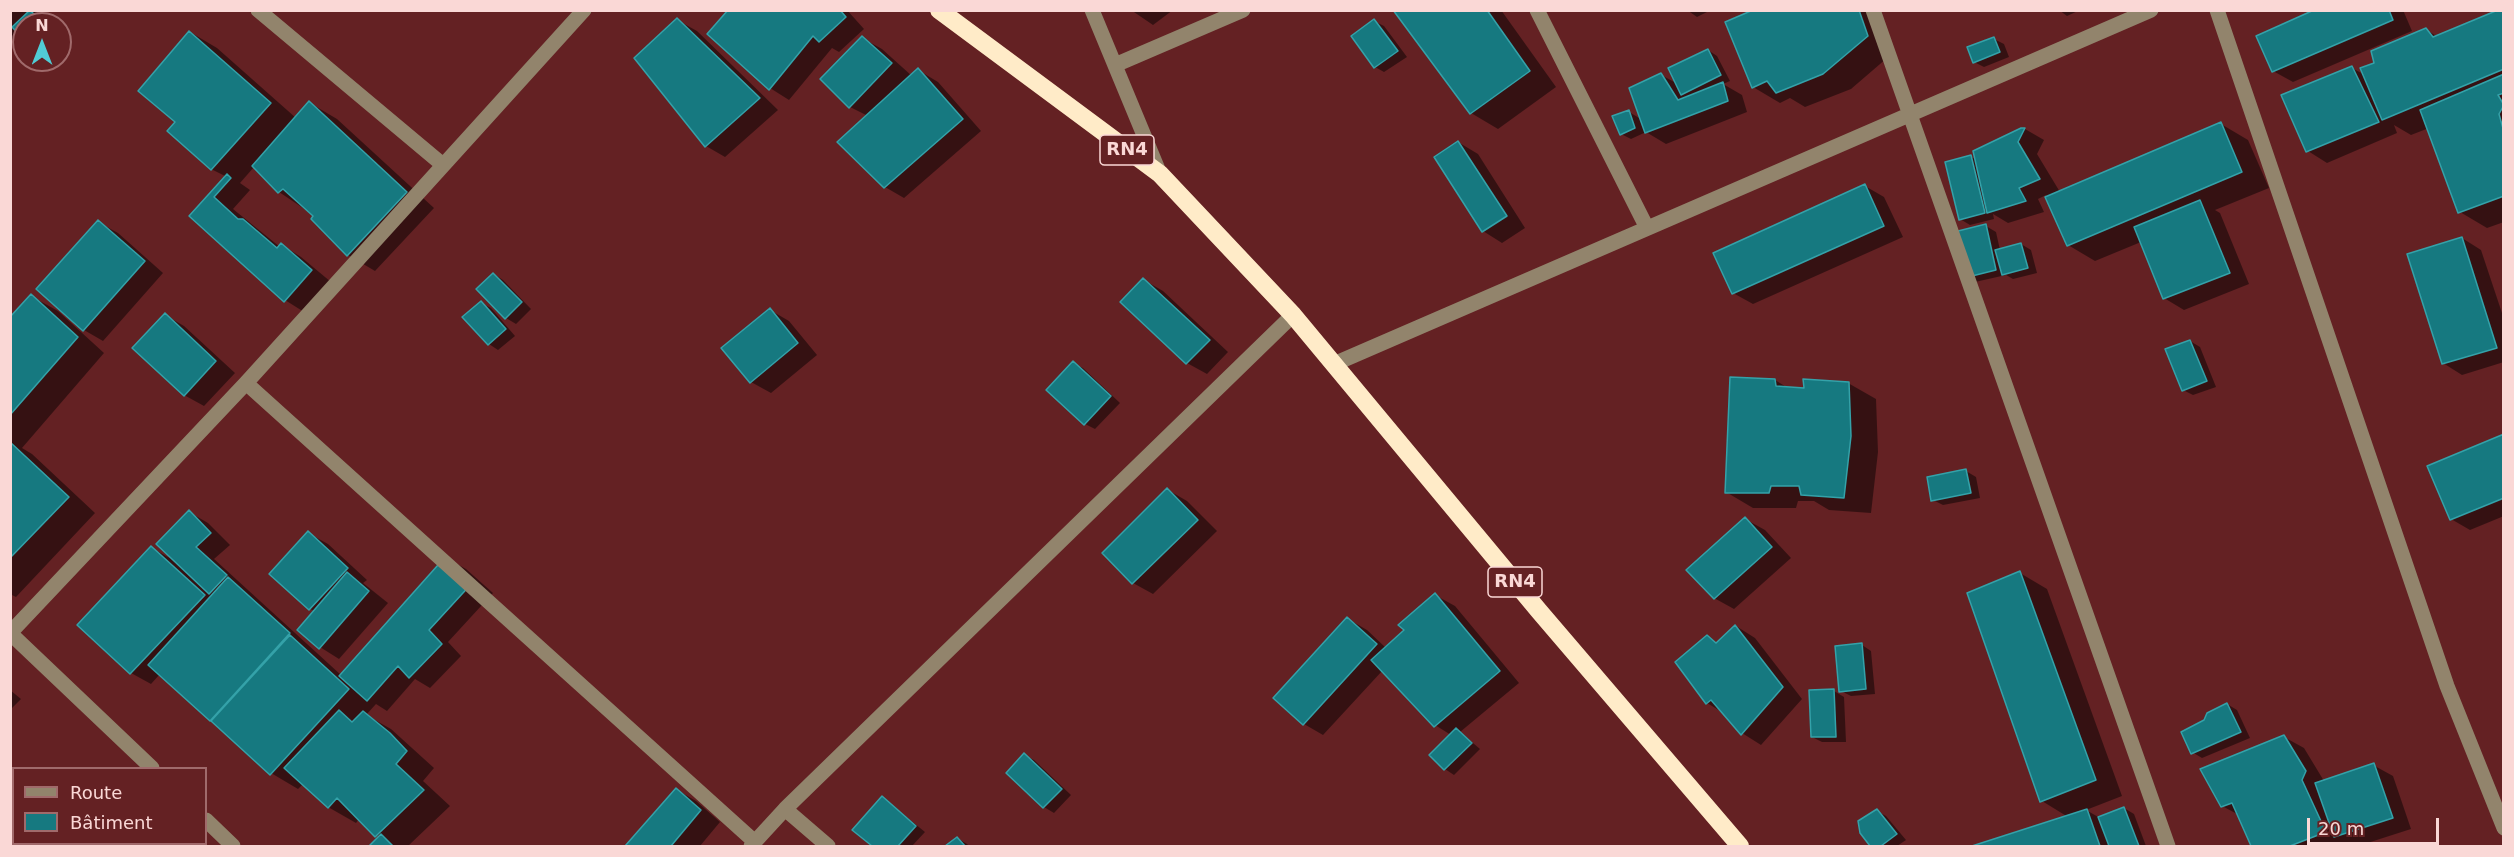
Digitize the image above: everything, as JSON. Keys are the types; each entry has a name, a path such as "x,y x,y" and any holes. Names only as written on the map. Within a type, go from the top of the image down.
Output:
{"highway":[{"name":"RN4","path":"939,10 1160,174 1293,315 1740,846"}],"street":[{"path":"258,10 443,165"},
{"path":"151,767 10,633 246,382 584,10"},
{"path":"1092,10 1160,174"},
{"path":"1115,65 1243,10"},
{"path":"1537,10 1647,228"},
{"path":"1873,10 1908,115 2168,846"},
{"path":"1334,364 2151,10"},
{"path":"2217,10 2447,686 2504,828"},
{"path":"246,382 753,844 785,809 1293,315"},
{"path":"785,809 828,846"},
{"path":"207,821 233,846"}],"building":[{"path":"728,10 840,10 846,17 819,42 813,36 769,90 707,34"},
{"path":"1393,10 1487,10 1530,71 1470,114"},
{"path":"1753,10 1859,10 1868,36 1823,74 1776,93 1767,81 1752,88 1725,22"},
{"path":"2314,10 2389,10 2393,20 2272,72 2256,36"},
{"path":"2498,10 2504,10 2504,69 2382,120 2360,68 2374,63 2371,51 2426,28 2433,37"},
{"path":"677,18 760,98 705,147 634,58"},
{"path":"1374,19 1398,51 1374,68 1351,36"},
{"path":"189,31 271,103 211,170 167,131 175,122 138,91"},
{"path":"862,36 892,63 849,108 820,79"},
{"path":"1994,37 2000,52 1973,63 1967,47"},
{"path":"1708,49 1721,75 1681,95 1668,68"},
{"path":"2352,66 2379,122 2306,152 2281,95"},
{"path":"918,68 963,119 884,188 837,142"},
{"path":"1661,73 1678,100 1723,82 1728,101 1645,133 1629,88"},
{"path":"2504,74 2504,93 2498,95 2504,105 2499,114 2504,132 2504,196 2458,213 2420,110"},
{"path":"309,101 407,192 347,256 311,219 313,216 283,189 278,193 252,166"},
{"path":"1629,110 1635,128 1620,135 1612,116"},
{"path":"2221,122 2242,172 2067,246 2045,197"},
{"path":"2025,128 2018,142 2040,179 2019,188 2026,201 1987,213 1973,151"},
{"path":"1458,141 1507,216 1482,232 1434,157"},
{"path":"1971,155 1985,213 1959,220 1945,162"},
{"path":"227,174 231,178 214,197 238,219 243,219 277,248 281,243 312,270 284,302 189,216"},
{"path":"1865,184 1884,226 1732,294 1713,253"},
{"path":"2200,200 2230,273 2163,299 2134,227"},
{"path":"98,220 145,261 83,331 36,289"},
{"path":"1986,224 1996,270 1964,278 1954,232"},
{"path":"2462,237 2497,348 2442,364 2407,254"},
{"path":"2021,243 2028,268 2002,275 1995,250"},
{"path":"493,273 522,302 505,319 476,289"},
{"path":"1143,278 1210,340 1186,364 1120,302"},
{"path":"31,294 78,337 10,415 10,317"},
{"path":"481,301 506,329 488,345 462,317"},
{"path":"770,308 798,343 750,383 721,348"},
{"path":"165,313 216,361 184,396 132,348"},
{"path":"2190,340 2207,381 2182,391 2165,349"},
{"path":"1073,361 1111,396 1084,425 1046,390"},
{"path":"1730,377 1775,379 1776,386 1804,388 1803,379 1849,382 1851,436 1844,498 1801,495 1799,486 1771,486 1769,493 1725,493"},
{"path":"2504,434 2504,498 2450,520 2427,466"},
{"path":"10,442 69,497 10,558"},
{"path":"1966,469 1971,493 1931,501 1927,477"},
{"path":"1167,488 1198,520 1132,584 1102,553"},
{"path":"189,510 211,533 196,547 227,575 209,594 156,544"},
{"path":"1745,517 1772,547 1714,599 1686,570"},
{"path":"308,531 348,568 309,610 269,574"},
{"path":"151,546 205,595 130,674 77,625"},
{"path":"446,556 474,581 429,630 442,644 409,678 398,666 367,701 339,676"},
{"path":"2020,571 2096,780 2040,802 1967,593"},
{"path":"347,572 369,591 319,649 297,630"},
{"path":"228,577 290,633 210,721 148,665"},
{"path":"1435,593 1500,671 1434,727 1371,660 1404,630 1398,625"},
{"path":"1347,617 1377,644 1303,725 1273,698"},
{"path":"1735,625 1783,687 1741,735 1711,700 1706,704 1675,662 1707,635 1716,643"},
{"path":"290,635 349,689 270,775 211,721"},
{"path":"1862,643 1866,689 1839,692 1835,646"},
{"path":"1834,689 1836,737 1811,737 1809,690"},
{"path":"2227,703 2241,732 2191,754 2181,732 2204,720 2207,713"},
{"path":"339,710 352,722 363,711 390,733 407,751 396,764 424,790 375,837 337,798 328,808 284,768"},
{"path":"1456,728 1472,743 1444,770 1429,755"},
{"path":"2284,735 2306,771 2302,780 2326,832 2290,846 2251,846 2232,803 2221,807 2200,769"},
{"path":"1024,753 1062,789 1043,808 1006,773"},
{"path":"2374,763 2393,818 2334,837 2315,783"},
{"path":"676,788 701,810 671,846 625,846"},
{"path":"882,796 916,826 898,846 872,846 852,830"},
{"path":"2124,807 2139,846 2109,846 2098,817"},
{"path":"1877,809 1897,834 1881,846 1870,846 1860,833 1858,821"},
{"path":"2087,809 2100,846 1972,846"},
{"path":"381,834 393,846 369,846"},
{"path":"957,837 965,846 945,846"}]}
